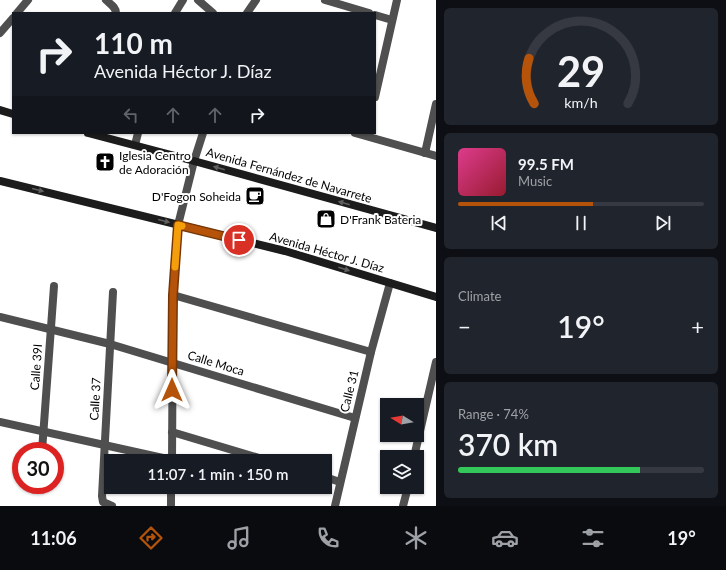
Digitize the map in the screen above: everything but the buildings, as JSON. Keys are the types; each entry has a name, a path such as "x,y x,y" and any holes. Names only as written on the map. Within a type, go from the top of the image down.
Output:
{"street":[{"path":"18,12 28,0"},
{"path":"106,0 114,7 116,12"},
{"path":"176,12 183,0"},
{"path":"198,0 212,12"},
{"path":"248,12 256,0"},
{"path":"326,0 366,12"},
{"path":"377,80 397,0"},
{"path":"376,15 392,20"},
{"path":"0,33 12,19"},
{"path":"425,153 436,104"},
{"path":"0,110 12,114"},
{"name":"Avenida Fernández de Navarrete","path":"92,134 436,228"},
{"path":"135,145 138,134"},
{"path":"172,454 173,295 178,225 194,161 203,134"},
{"path":"367,135 436,156"},
{"name":"Avenida Héctor J. Díaz","path":"0,181 285,251 436,297"},
{"name":"Calle 31","path":"335,506 371,352 390,283"},
{"name":"Calle 39I","path":"42,442 54,286"},
{"name":"Calle 37","path":"110,506 103,502 102,496 113,292"},
{"path":"173,295 371,352"},
{"name":"Calle Moca","path":"0,317 110,344 355,418"},
{"path":"416,450 436,362"},
{"path":"0,422 143,454"},
{"path":"172,432 246,454"},
{"path":"332,479 340,482"},
{"path":"171,494 171,506"},
{"path":"403,506 406,494"}],"slow traffic":[{"path":"175,267 178,225 182,226"}],"place":[{"name":"Iglesia Centro de Adoración","path":"105,162"},
{"name":"D'Fogon Soheida","path":"255,196"},
{"name":"D'Frank Bateria","path":"326,219"}],"route":[{"path":"172,390 173,295 178,225 239,240"}]}
